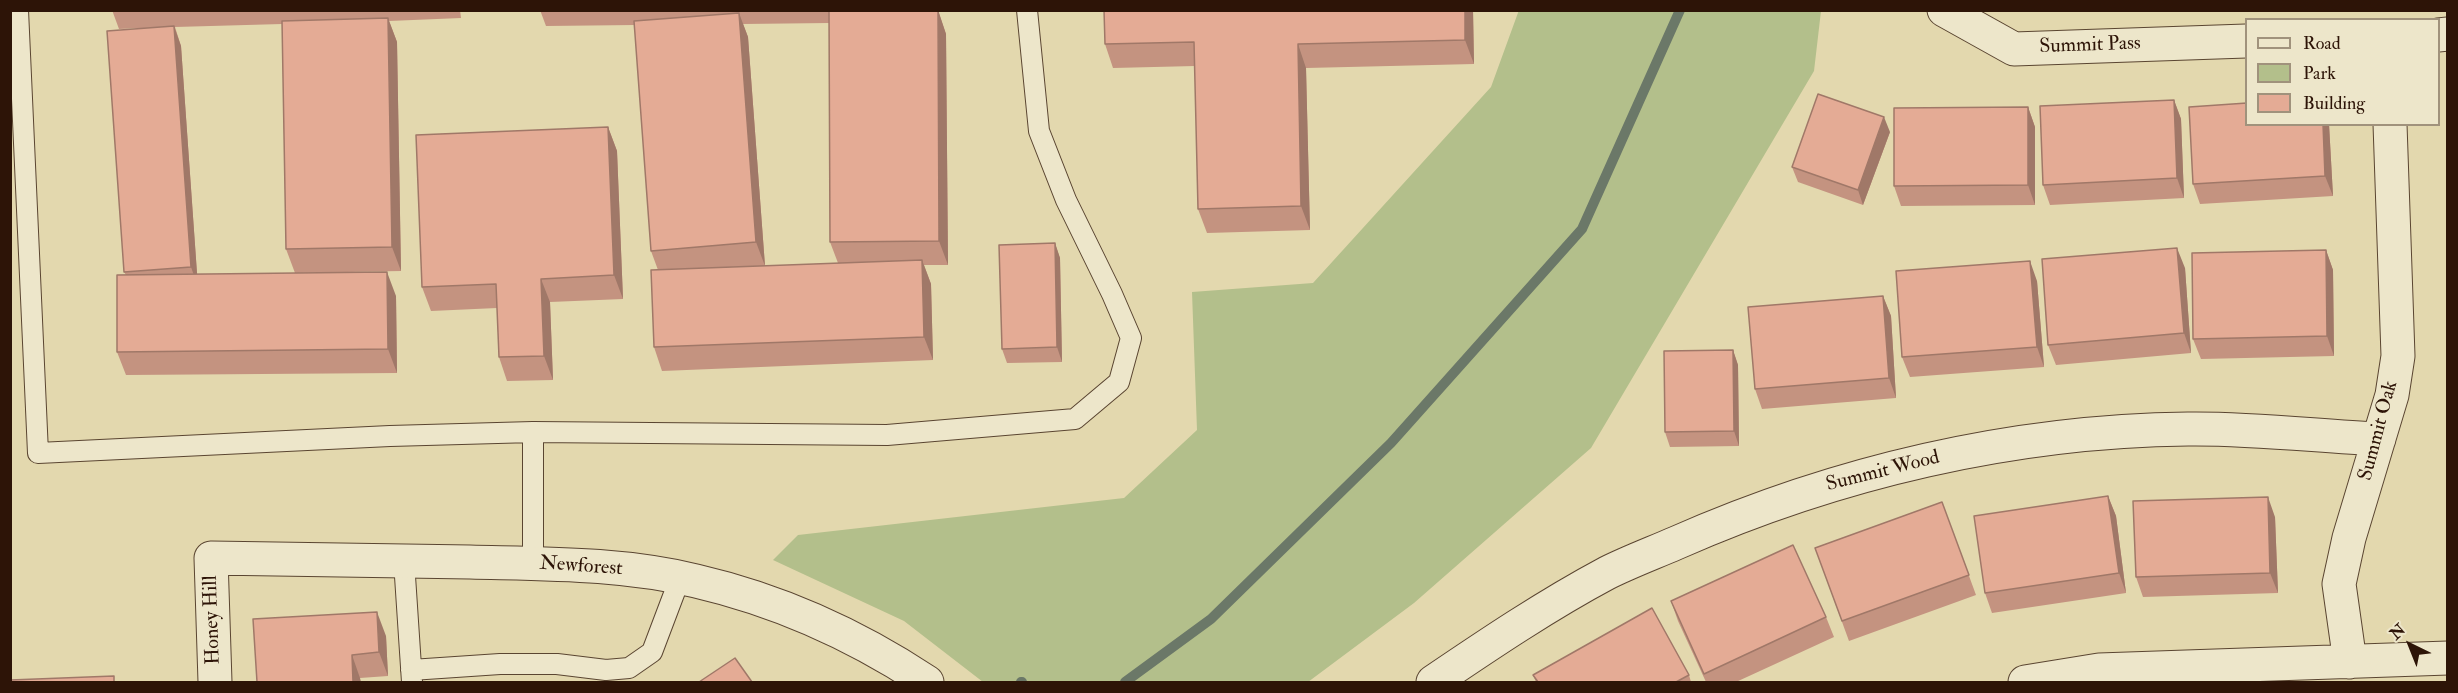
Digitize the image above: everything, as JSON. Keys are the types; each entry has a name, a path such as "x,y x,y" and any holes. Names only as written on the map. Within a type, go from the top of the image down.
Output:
{"street":[{"name":"Summit Pass","path":"1944,10 2014,49 2245,41"},
{"name":"Summit Oak","path":"2350,662 2339,584 2349,538 2392,395 2398,356 2390,126"},
{"name":"Summit Wood","path":"1432,682 1512,629 1608,573 1723,522 1838,482 1973,450 2094,434 2189,429 2379,439"},
{"name":"Newforest","path":"211,558 533,563 624,568 681,578 764,600 830,627 893,660 927,682"},
{"name":"Honey Hill","path":"211,558 215,682"},
{"path":"2025,682 2098,670 2448,658"}],"lane":[{"path":"18,10 38,453 390,436 533,432 887,435 1075,419 1119,382 1131,338 1066,200 1039,131 1028,10"},
{"path":"533,432 533,563"},
{"path":"404,561 411,676 511,664 556,664 606,670 629,668 652,652 681,578"}],"green space":[{"path":"1519,10 1821,11 1814,71 1591,448 1414,603 1308,682 983,682 904,621 773,560 798,535 1124,498 1197,430 1192,292 1313,283 1491,87"}],"building":[{"path":"938,10 939,241 830,242 829,11"},
{"path":"1104,10 1465,10 1465,40 1298,44 1301,206 1198,209 1194,42 1105,44"},
{"path":"739,13 756,242 651,251 634,21"},
{"path":"388,18 392,247 286,249 282,21"},
{"path":"174,26 191,267 124,272 107,31"},
{"path":"1818,94 1884,117 1858,190 1792,167"},
{"path":"2174,100 2177,178 2043,185 2040,106"},
{"path":"2245,103 2245,126 2323,126 2325,176 2193,184 2189,107"},
{"path":"2028,107 2028,185 1894,186 1894,108"},
{"path":"608,127 614,275 541,279 544,356 499,357 496,284 422,287 416,135"},
{"path":"1055,243 1057,347 1002,349 999,245"},
{"path":"2177,248 2184,333 2048,345 2042,259"},
{"path":"2326,250 2327,336 2193,339 2192,253"},
{"path":"922,260 924,337 654,347 651,270"},
{"path":"2030,261 2037,347 1902,357 1896,271"},
{"path":"387,272 388,349 117,352 117,275"},
{"path":"1883,296 1889,378 1755,389 1748,307"},
{"path":"1733,350 1734,431 1665,432 1664,351"},
{"path":"2108,496 2119,573 1985,593 1974,516"},
{"path":"2268,497 2270,573 2136,577 2133,501"},
{"path":"1942,502 1969,575 1842,621 1815,548"},
{"path":"1793,545 1826,617 1704,674 1671,601"},
{"path":"1652,608 1689,675 1676,682 1538,682 1533,675"},
{"path":"377,612 379,652 352,655 353,682 257,682 253,619"},
{"path":"735,658 752,682 699,682"},
{"path":"114,676 114,682 10,682 10,680"}],"waterway":[{"path":"1125,682 1211,619 1391,443 1582,229 1680,10"}]}
